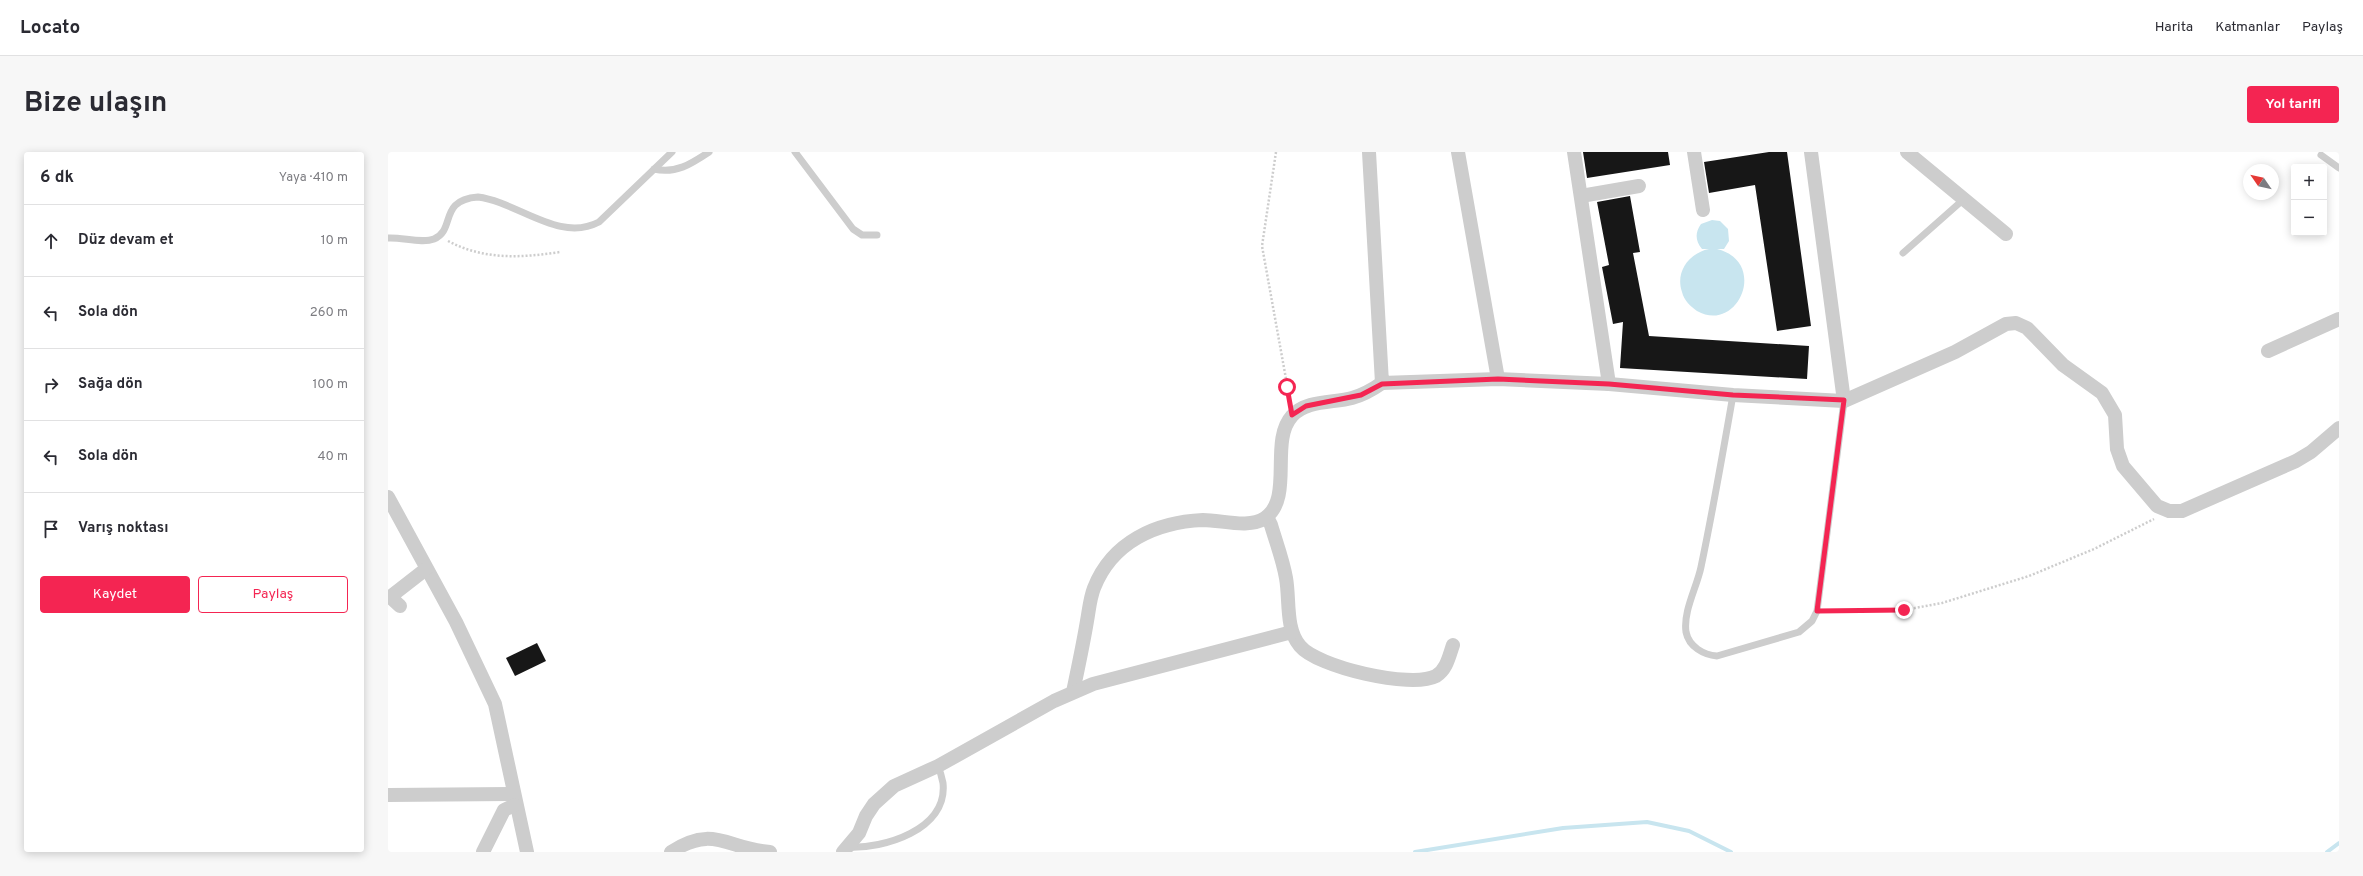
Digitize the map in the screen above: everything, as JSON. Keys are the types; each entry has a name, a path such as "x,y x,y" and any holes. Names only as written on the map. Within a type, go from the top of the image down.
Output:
{"street":[{"path":"1369,152 1382,384"},
{"path":"1458,152 1498,379"},
{"path":"1574,152 1582,196 1609,384"},
{"path":"1694,152 1702,210"},
{"path":"1811,152 1844,400"},
{"path":"1907,152 2006,234"},
{"path":"1582,196 1639,186"},
{"path":"2268,351 2339,319"},
{"path":"1073,692 1094,590 1104,570 1127,544 1146,532 1173,524 1203,520 1251,523 1267,517 1277,503 1283,432 1292,415 1306,406 1361,395 1382,384 1498,379 1609,384 1733,395 1844,400 1956,352 2006,324 2016,323 2027,328 2063,364 2102,393 2115,415 2117,449 2123,466 2152,502 2163,509 2182,510 2296,461 2311,452 2339,428"},
{"path":"388,498 456,622 495,704 514,800 527,852"},
{"path":"1267,517 1271,525 1286,578 1292,632 1300,647 1320,660 1382,678 1432,678 1444,668 1453,645"},
{"path":"393,600 426,569"},
{"path":"846,849 858,833 866,816 884,794 906,779 938,766 1037,710 1073,692 1093,684 1292,632"},
{"path":"388,795 514,800"},
{"path":"483,852 504,810 514,800"},
{"path":"671,852 685,843 708,838 770,852"}],"lane":[{"path":"388,238 427,240 438,237 445,228 450,211 454,206 464,200 478,197 569,229 591,226 599,222 672,152"},
{"path":"654,169 666,172 679,170 709,152"},
{"path":"795,152 853,229 862,235 876,235"},
{"path":"2321,155 2339,168"},
{"path":"1904,253 1964,199"},
{"path":"1733,395 1701,568 1686,621 1686,633 1693,646 1699,650 1718,656 1799,632 1812,621 1817,611 1844,400"},
{"path":"846,849 867,847 890,842 909,835 924,824 938,808 942,796 943,783 938,766"}],"path":[{"path":"1276,152 1262,246 1292,415"},
{"path":"438,237 464,250 480,254 535,256 560,252"},
{"path":"1817,611 1904,610 1960,598 2029,576 2094,549 2156,518 2163,509"}],"water":[{"path":"1712,220 1720,221 1728,229 1729,241 1724,249 1717,249 1733,256 1742,267 1744,280 1742,294 1735,305 1725,313 1712,315 1697,311 1690,305 1683,295 1680,285 1680,277 1685,264 1690,259 1702,251 1709,249 1702,249 1697,240 1697,233 1701,224"}],"building":[{"path":"1583,152 1668,152 1670,165 1587,178"},
{"path":"1769,152 1787,152 1811,326 1777,331 1755,185 1709,193 1704,162"},
{"path":"1630,196 1640,252 1633,253 1649,336 1809,346 1807,379 1620,368 1623,322 1613,324 1602,267 1609,265 1597,202"},
{"path":"537,643 546,661 515,676 506,658"}],"waterway":[{"path":"1415,852 1563,828 1647,822 1689,831 1731,852"},
{"path":"2327,852 2339,843"}],"route":[{"path":"1287,387 1292,415 1306,406 1351,398 1361,395 1382,384 1498,379 1609,384 1733,395 1844,400 1823,575 1817,611 1904,610"}]}
